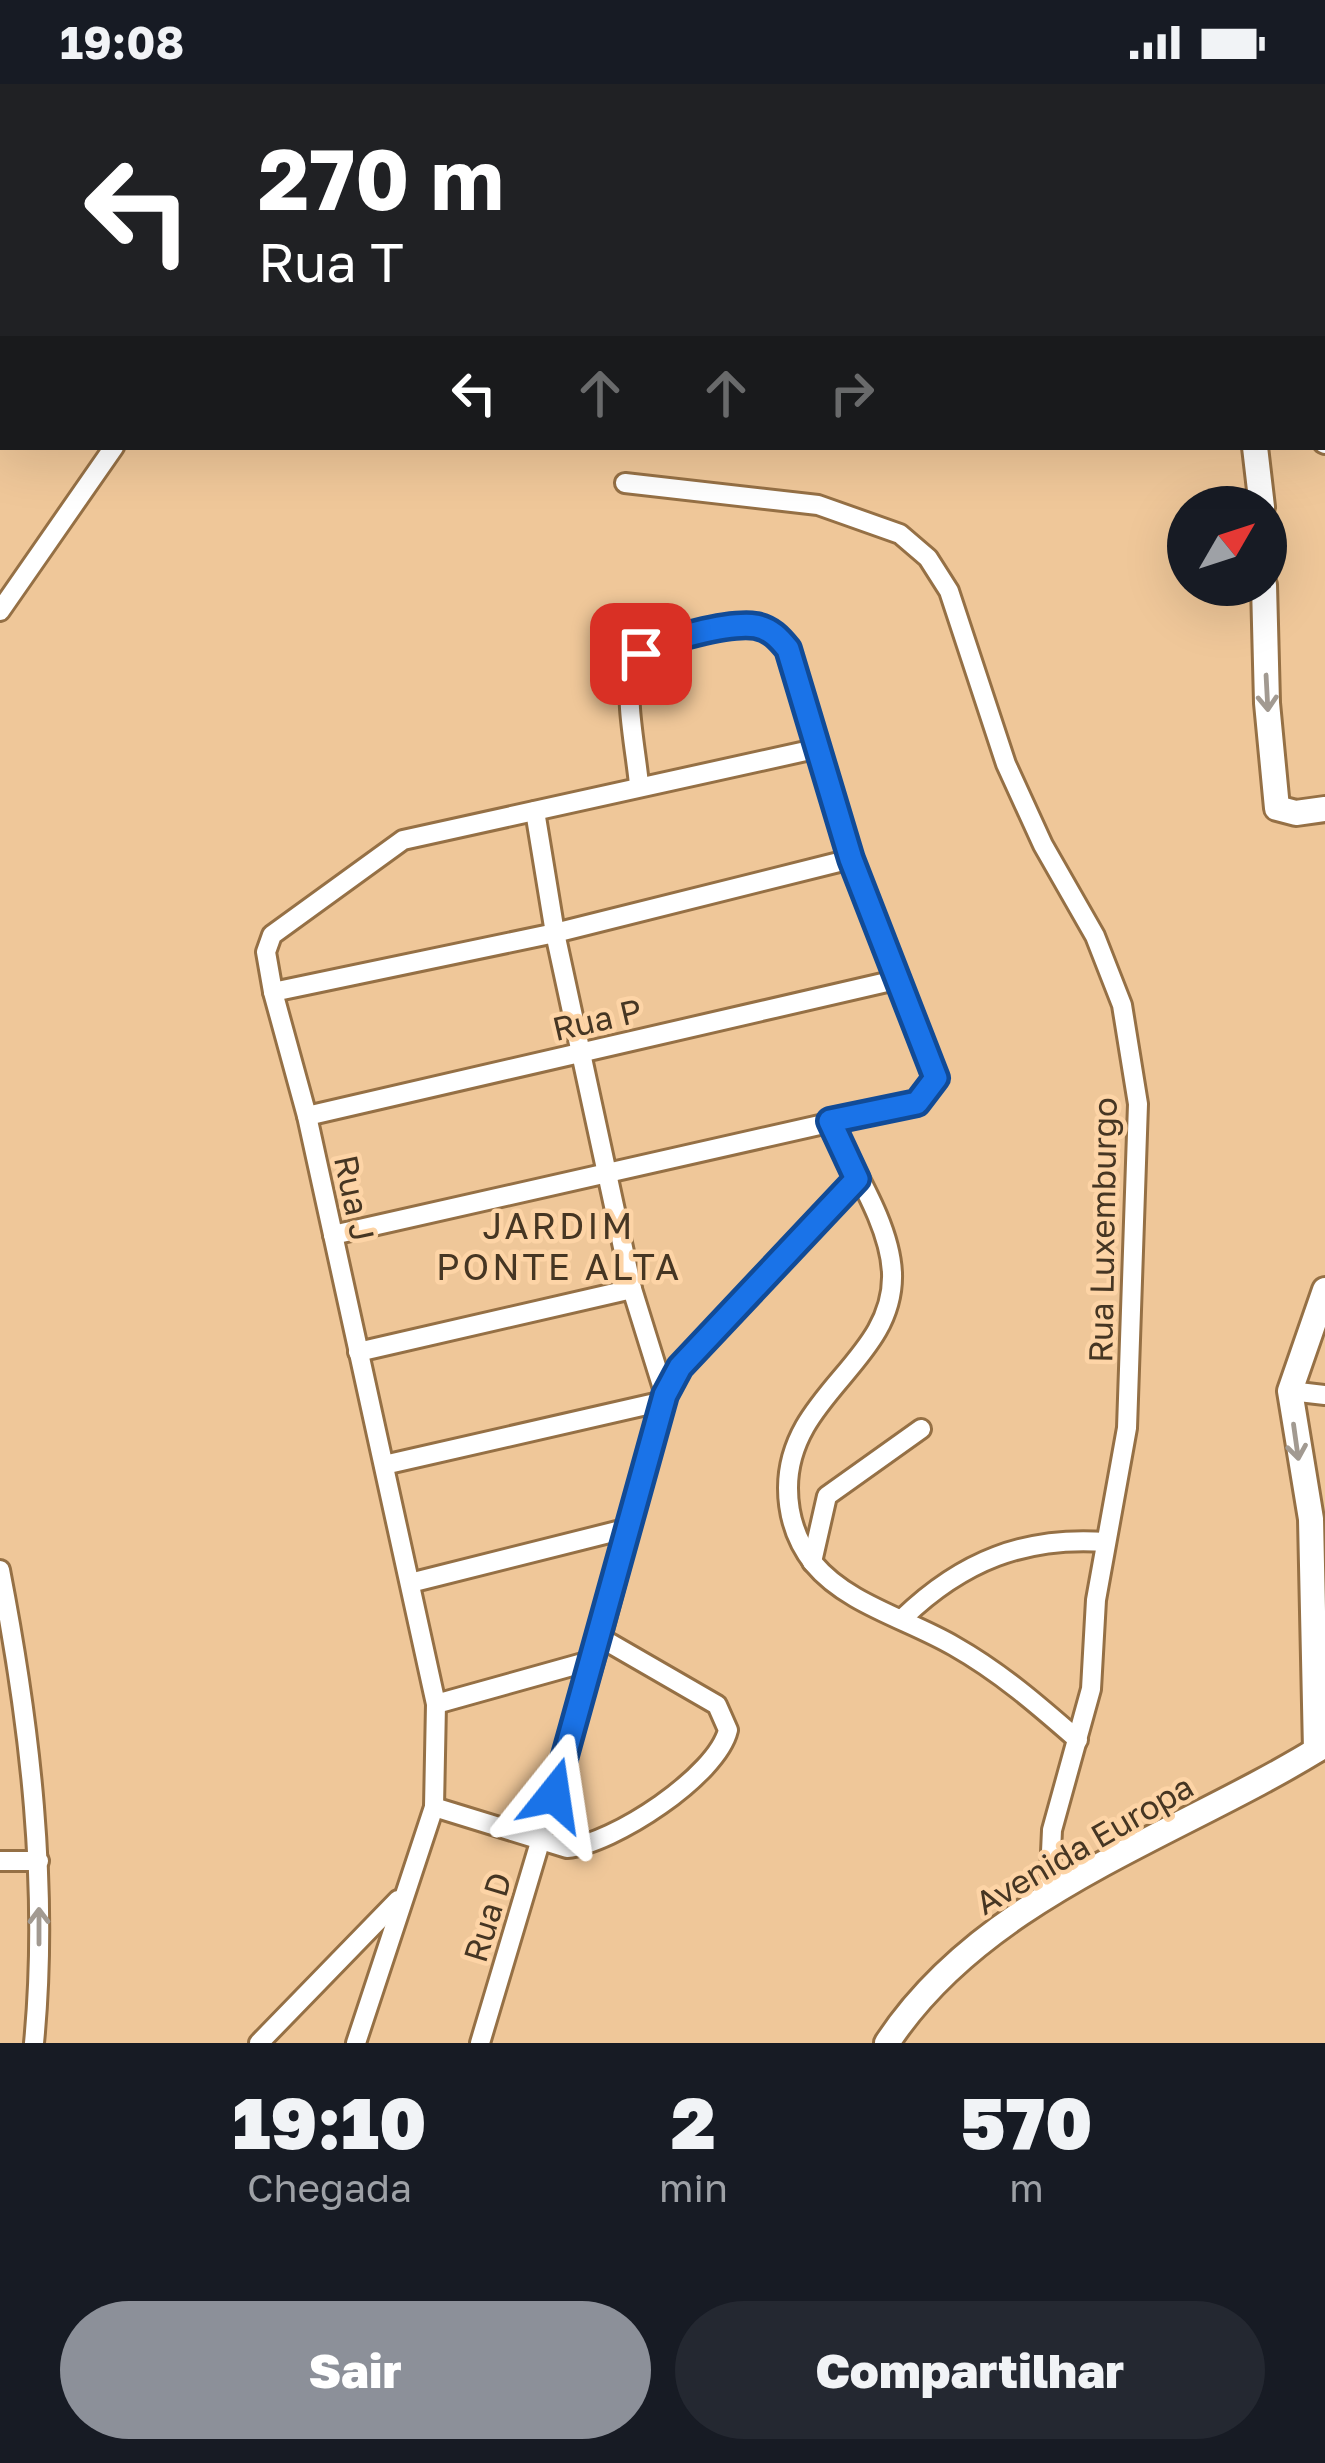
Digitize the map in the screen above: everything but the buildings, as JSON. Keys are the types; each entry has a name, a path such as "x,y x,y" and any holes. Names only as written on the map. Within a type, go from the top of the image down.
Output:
{"street":[{"path":"0,611 112,450"},
{"path":"1255,450 1260,486"},
{"path":"1259,476 1265,450"},
{"name":"Rua Luxemburgo","path":"625,483 818,505 867,518 900,534 928,559 949,591 1006,764 1042,845 1095,936 1122,1005 1138,1104 1127,1428 1094,1621 1091,1689 1052,1831 1049,1896"},
{"path":"1265,606 1277,808 1296,813 1325,809"},
{"path":"333,1235 917,1103 931,1092 936,1078 851,859 788,649 773,632 753,625 657,642 641,654 630,676 639,785"},
{"name":"Rua J","path":"356,2043 434,1807 436,1704 307,1117 273,992 266,952 272,935 374,857 433,830 815,748"},
{"path":"384,1466 664,1398 632,1288 580,1053 535,811"},
{"path":"273,992 555,933 851,859"},
{"name":"Rua P","path":"307,1117 900,979"},
{"path":"830,1121 885,1240 892,1273 875,1333 811,1409 788,1463 788,1510 812,1562 845,1591 980,1660 1078,1740"},
{"name":"Rua D","path":"480,2043 590,1661 601,1638 664,1398 680,1367 857,1179"},
{"path":"358,1352 632,1288"},
{"path":"1321,1748 1311,1519 1290,1390 1325,1289"},
{"path":"1290,1390 1325,1395"},
{"path":"812,1562 827,1496 921,1429"},
{"path":"410,1583 629,1528"},
{"path":"903,1618 964,1569 1007,1550 1044,1540 1106,1542"},
{"path":"0,1570 39,1861 34,2043"},
{"path":"434,1807 567,1848 610,1836 681,1787 726,1740 728,1720 717,1705 601,1638"},
{"path":"436,1704 590,1661"},
{"name":"Avenida Europa","path":"892,2035 963,1954 1049,1896 1321,1748"},
{"path":"0,1861 39,1861"},
{"path":"259,2043 401,1897"}],"district":[{"name":"JARDIM PONTE ALTA","path":"559,1246"}],"route":[{"path":"554,1795 665,1395 680,1367 857,1179 830,1121 917,1103 931,1092 936,1078 851,859 788,649 773,632 753,625 657,642 641,654"}]}
